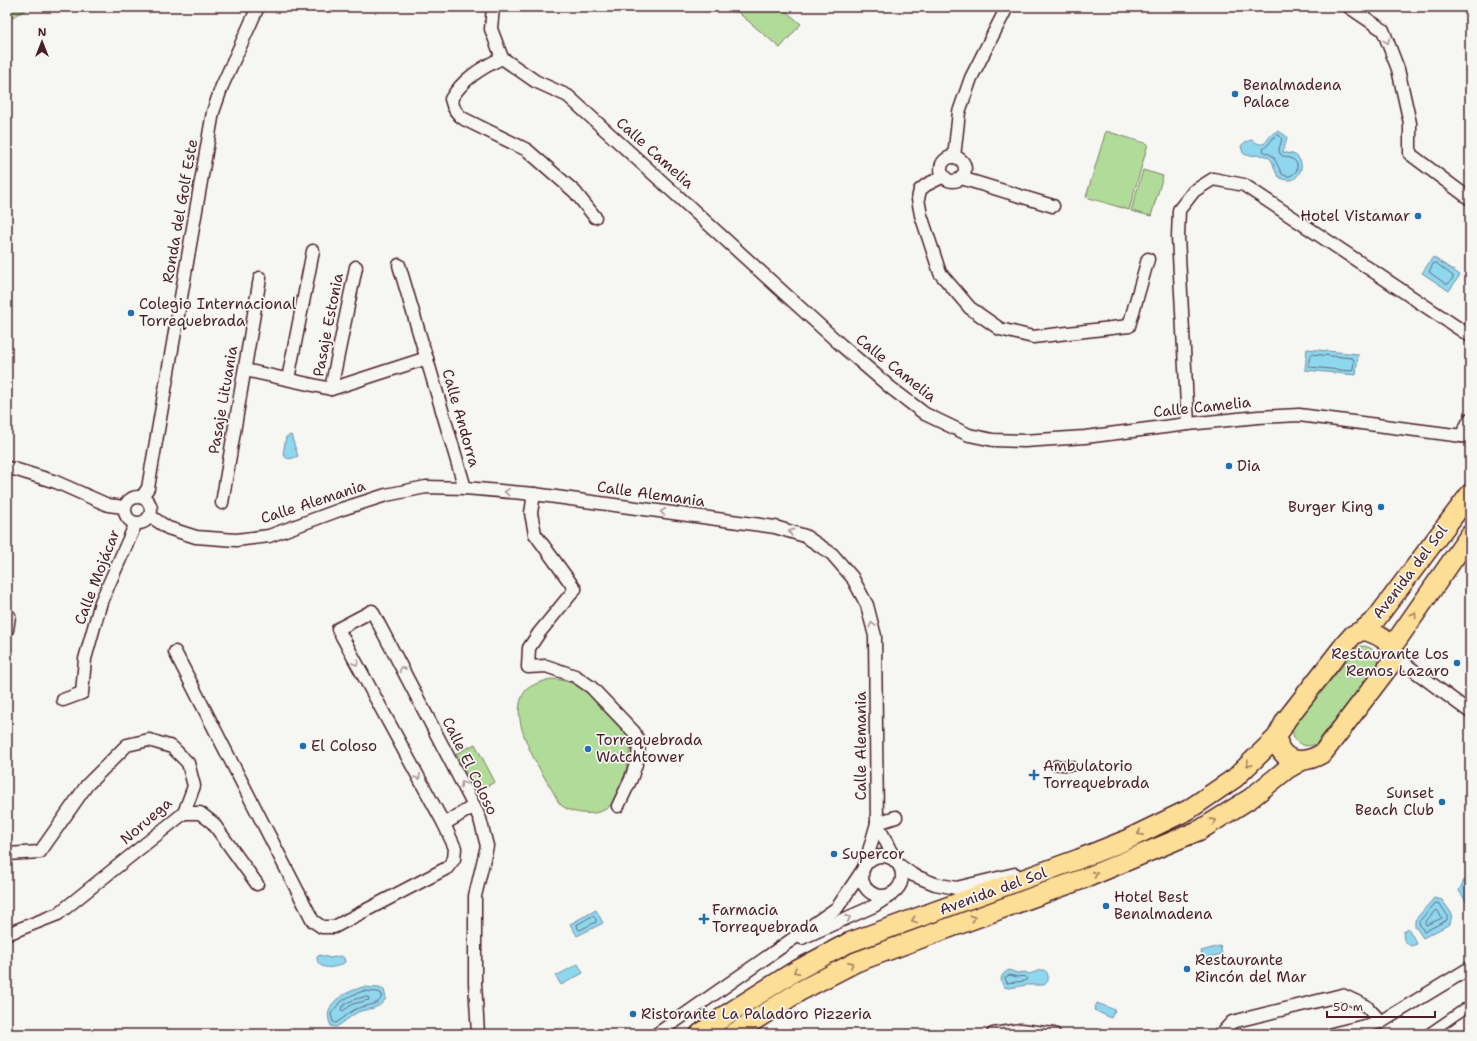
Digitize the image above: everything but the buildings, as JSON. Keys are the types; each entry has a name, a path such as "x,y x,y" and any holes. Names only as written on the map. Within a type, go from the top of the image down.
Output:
{"main road":[{"name":"Avenida del Sol","path":"700,1034 729,1013 792,973 848,943 1079,859 1124,841 1188,810 1277,737 1286,720 1345,644 1353,635 1363,630 1376,620 1470,494"},
{"name":"Avenida del Sol","path":"733,1034 800,990 856,962 1088,877 1200,830 1251,798 1286,769 1301,761 1313,759 1323,753 1390,665 1393,651 1470,535"},
{"path":"1363,630 1381,637 1393,651"},
{"path":"1277,737 1280,749 1285,755 1292,759 1301,761"}],"street":[{"name":"Ronda del Golf Este","path":"142,497 148,488 213,112 222,86 258,7"},
{"path":"493,7 491,28 502,58 482,68 466,80 451,99 453,107 457,114 464,119 527,150 575,192 595,217"},
{"path":"954,157 959,112 970,78 1007,7"},
{"path":"1349,7 1383,30 1398,69 1410,124 1410,154 1470,199"},
{"name":"Calle Camelia","path":"502,58 535,81 568,96 841,345 891,388 925,414 969,435 993,440 1024,441 1085,437 1258,417 1299,415 1466,436"},
{"path":"954,157 961,160 965,167 965,171 958,180 950,181 942,173 942,165 947,159 954,157"},
{"path":"944,176 926,185 920,190 918,198 921,215 940,273 970,308 1000,329 1033,337 1129,326 1148,259"},
{"path":"961,178 1053,206"},
{"path":"1188,424 1178,238 1179,210 1194,191 1213,179 1244,185 1470,336"},
{"path":"288,379 312,251"},
{"name":"Calle Andorra","path":"399,265 465,488"},
{"name":"Pasaje Estonia","path":"331,389 356,267"},
{"name":"Pasaje Lituania","path":"222,503 260,278"},
{"name":"Calle Andorra","path":"331,389 427,358"},
{"path":"245,370 331,389"},
{"path":"1466,436 1470,419"},
{"path":"7,468 56,482 108,506 124,507"},
{"name":"Calle Alemania","path":"150,516 168,528 196,537 236,540 269,536 342,509 386,495 426,487 465,488 534,494 775,527 805,536 832,554 852,577 867,605 875,636 877,823 897,862"},
{"path":"534,494 531,513 535,534 574,589 529,648 528,667 546,666 574,676 591,687 634,732 639,742 638,758 631,779 618,806"},
{"path":"138,496 142,497 149,502 151,511 150,516 144,522 131,522 125,515 124,507 129,499 138,496"},
{"name":"Calle Mojácar","path":"63,700 82,693 85,659 101,602 136,523"},
{"name":"Calle El Coloso","path":"444,824 338,629 372,611 474,806 480,819 487,846 475,896 475,983 478,1034"},
{"path":"7,615 9,616 7,630"},
{"path":"1393,651 1470,712"},
{"path":"175,652 313,921 322,927 334,927 448,868 454,859 455,848 444,824 474,806"},
{"name":"Noruega","path":"7,854 40,852 87,785 127,745 149,740 172,747 188,763 194,786 184,813 58,914 7,934"},
{"path":"1056,765 1072,766"},
{"path":"184,813 200,813 213,823 257,884"},
{"path":"892,894 878,896 872,894 863,884 861,877 877,823 896,817"},
{"path":"657,1034 837,908 870,860 876,857 882,855 897,862 914,875 936,884 956,888 1079,859"},
{"path":"774,951 874,906 892,894 897,890 903,878 902,871 897,862"},
{"path":"1332,1034 1381,1022 1470,968"},
{"path":"1221,1034 1232,1022 1342,995 1366,1006 1381,1022"},
{"path":"1428,1034 1470,1005"},
{"path":"993,1034 1021,1030 1054,1034"}],"green space":[{"path":"7,7 31,7 7,20"},
{"path":"736,7 781,7 801,24 780,48 734,9"},
{"path":"1106,131 1148,144 1129,210 1086,197"},
{"path":"1143,170 1163,176 1151,216 1131,211"},
{"path":"1363,646 1370,648 1375,652 1378,665 1316,744 1311,746 1302,745 1293,736 1293,726 1358,647"},
{"path":"551,679 573,683 590,694 621,725 628,735 630,740 629,754 621,785 614,801 605,810 592,813 579,813 561,805 542,774 528,745 522,730 519,715 520,702 526,690 531,686"},
{"path":"475,744 495,782 476,792 456,754"}],"water":[{"path":"1278,131 1287,138 1283,152 1295,155 1301,162 1299,174 1293,180 1279,177 1271,159 1268,157 1246,155 1243,153 1241,146 1245,142 1252,140 1261,144 1264,143 1271,135"},
{"path":"1433,257 1460,275 1449,291 1422,273"},
{"path":"1307,349 1358,354 1356,375 1305,370"},
{"path":"291,435 298,456 289,459 283,454 286,437"},
{"path":"1464,880 1470,881 1470,907 1459,891"},
{"path":"1434,898 1442,900 1452,914 1450,924 1423,938 1415,926 1415,920"},
{"path":"596,910 603,923 577,936 570,924"},
{"path":"1408,928 1417,944 1411,946 1404,940 1404,931"},
{"path":"1220,946 1222,954 1203,958 1201,951"},
{"path":"320,955 330,958 341,956 344,958 345,962 337,966 323,967 318,962 317,957"},
{"path":"578,964 583,973 561,985 556,976"},
{"path":"1009,970 1017,973 1025,972 1029,974 1043,970 1047,973 1048,980 1044,985 1027,985 1009,988 1004,987 1001,979 1004,973"},
{"path":"363,987 379,988 384,990 386,998 377,1007 358,1012 336,1027 331,1026 329,1011 336,1000 349,992"},
{"path":"1097,1003 1115,1010 1111,1018 1094,1010"}],"place":[{"name":"Benalmadena Palace","path":"1235,94"},
{"name":"Hotel Vistamar","path":"1418,216"},
{"name":"Colegio Internacional Torrequebrada","path":"131,313"},
{"name":"Dia","path":"1229,466"},
{"name":"Burger King","path":"1381,507"},
{"name":"Restaurante Los Remos Lazaro","path":"1457,663"},
{"name":"El Coloso","path":"303,746"},
{"name":"Torrequebrada Watchtower","path":"588,749"},
{"name":"Ambulatorio Torrequebrada","path":"1034,775"},
{"name":"Sunset Beach Club","path":"1442,802"},
{"name":"Supercor","path":"834,854"},
{"name":"Hotel Best Benalmadena","path":"1106,906"},
{"name":"Farmacia Torrequebrada","path":"704,919"},
{"name":"Restaurante Rincón del Mar","path":"1187,969"},
{"name":"Ristorante La Paladoro Pizzeria","path":"633,1014"}]}
